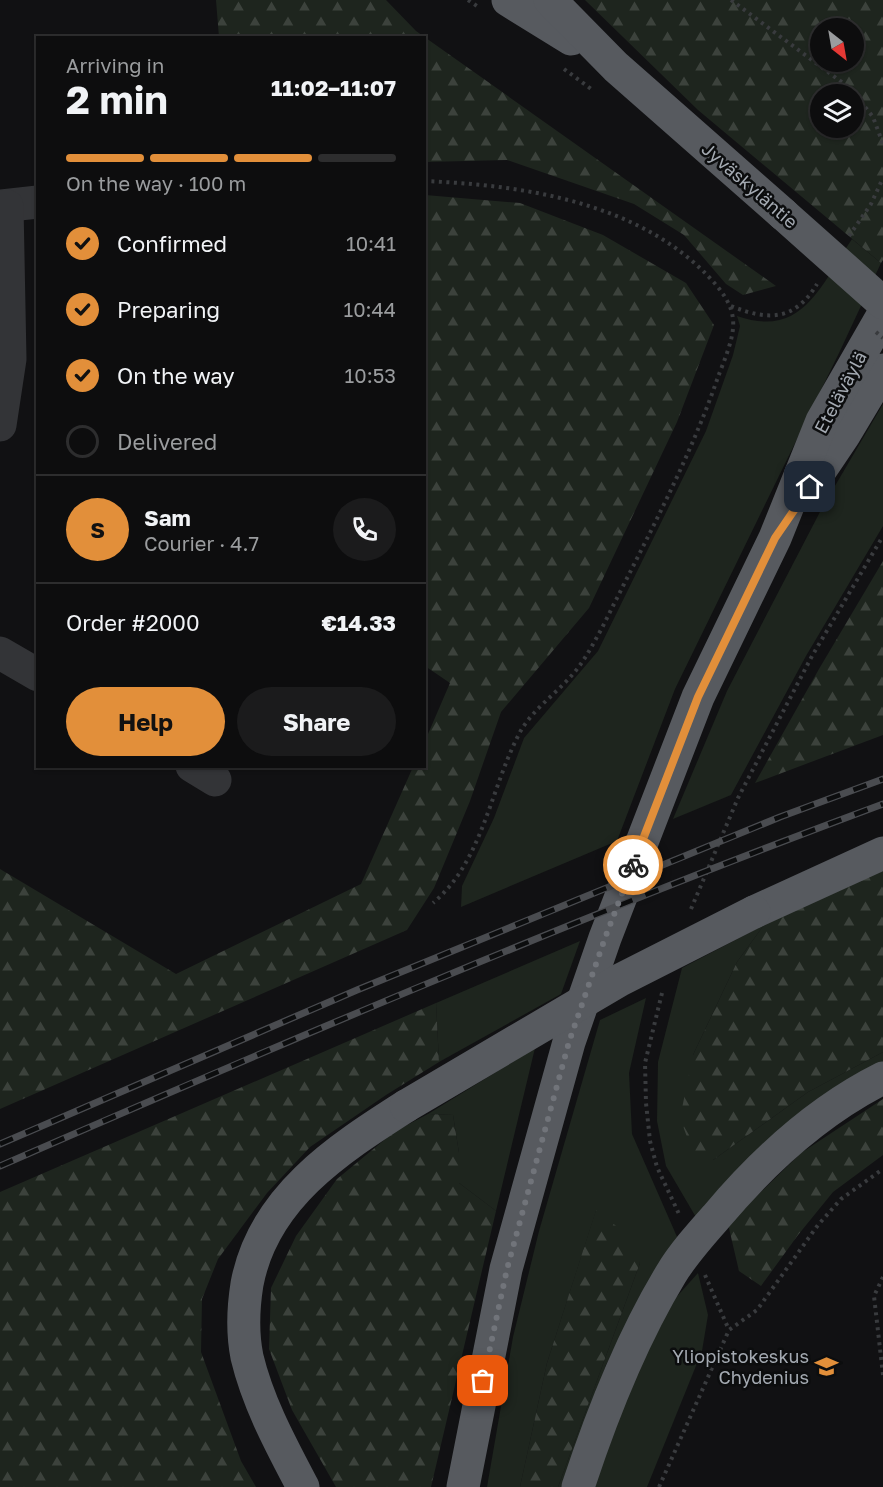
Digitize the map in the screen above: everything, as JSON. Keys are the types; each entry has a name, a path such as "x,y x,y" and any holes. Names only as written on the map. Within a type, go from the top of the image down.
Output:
{"highway":[{"name":"Jyväskyläntie","path":"550,0 616,67 883,303"},
{"name":"Jyväskyläntie","path":"497,7 616,67"},
{"name":"Eteläväylä","path":"463,1487 507,1269 569,1042 605,938 698,697 775,538 822,421 883,315"},
{"name":"Eteläväylä","path":"775,538 844,435 883,370"},
{"path":"303,1487 266,1411 247,1357 242,1324 250,1265 264,1233 281,1205 303,1181 336,1152 406,1106 620,980 754,912 883,853"},
{"path":"578,1487 609,1401 645,1320 672,1272 737,1191 769,1159 799,1133 853,1093 883,1078"}],"street":[{"path":"0,424 10,359 15,205"},
{"path":"0,653 36,674"}],"path":[{"path":"468,0 497,7"},
{"path":"732,0 851,89 873,117 883,144"},
{"path":"560,66 597,93"},
{"path":"426,181 546,193 604,212 639,227 670,242 711,279 730,306 734,322 727,350 693,444 602,628 588,654 572,675 530,718 519,734 480,833 458,878 434,903"},
{"path":"688,919 738,798 812,656 883,536"},
{"path":"662,991 645,1063 646,1103 650,1141 657,1167 681,1217"},
{"path":"659,1487 729,1330 757,1310 818,1225 841,1199 883,1169"},
{"path":"704,1271 729,1330"},
{"path":"883,1277 874,1296 883,1375"}],"green space":[{"path":"216,0 386,0 423,36 219,36"},
{"path":"585,0 883,0 883,260 881,263 698,110"},
{"path":"426,38 776,286 743,295 726,284 684,235 634,204 507,160 426,162"},
{"path":"426,195 520,203 603,235 686,283 714,325 677,422 589,608 501,712 470,801 434,888 407,930 0,1109 0,869 176,974 361,884 413,768 426,768 426,739 450,683 426,667"},
{"path":"852,239 881,263 675,689 617,841 461,907 462,886 494,818 524,738 598,651 706,431 733,355 740,326 737,316 760,321 779,320 795,314 820,289"},
{"path":"883,404 883,526 806,656 731,795 673,819 727,691 822,508"},
{"path":"883,561 883,735 755,783 819,669"},
{"path":"883,870 883,1052 808,1092 713,1160 696,1161 680,1118 693,1055 737,962 764,925"},
{"path":"764,925 737,962 693,1055 713,1160 808,1092 883,1052 883,1066 697,1219 666,1166 657,1121 658,1062 682,968"},
{"path":"580,941 561,994 439,1062 436,1003"},
{"path":"646,998 629,1073 632,1134 678,1239 636,1305 606,1365 565,1487 558,1487 640,1263 596,1211 547,1363 520,1487 487,1487 513,1337 539,1231 600,1020"},
{"path":"436,1003 439,1062 310,1147 267,1193 218,1259 202,1299 201,1352 241,1461 256,1487 0,1487 0,1192"},
{"path":"535,1048 496,1211 459,1183 459,1153 453,1115 428,1114"},
{"path":"883,1099 883,1155 833,1192 761,1286 739,1271 728,1224 801,1153"},
{"path":"428,1114 453,1115 459,1153 459,1183 496,1211 431,1487 336,1487 292,1410 269,1349 271,1288 296,1236 337,1179 394,1132"},
{"path":"596,1210 625,1233 640,1263 558,1487 520,1487 547,1363"},
{"path":"698,1273 708,1315 702,1351 647,1487 593,1487 618,1409 672,1302"}],"railway":[{"path":"0,1144 357,990 780,817 883,779"},
{"path":"0,1166 219,1071 550,933 883,804"}],"way so far":[{"path":"483,1381 507,1269 569,1042 633,865"}],"place":[{"name":"Yliopistokeskus Chydenius","path":"827,1366"}],"route":[{"path":"633,865 698,697 775,538 810,487"}]}
